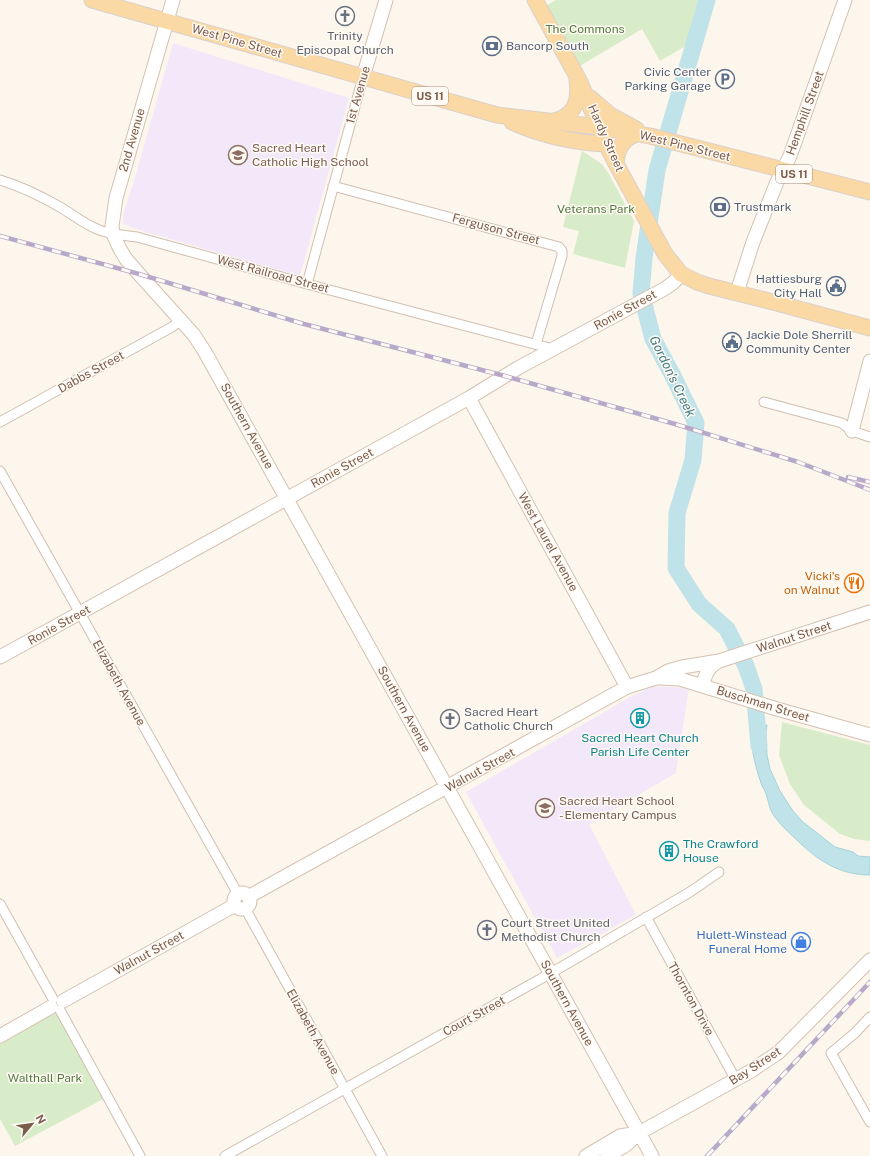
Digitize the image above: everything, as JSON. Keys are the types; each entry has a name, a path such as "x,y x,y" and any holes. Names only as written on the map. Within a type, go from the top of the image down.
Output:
{"main road":[{"name":"West Pine Street","path":"92,0 167,20 497,115 523,127 587,144 606,144"},
{"name":"Hardy Street","path":"535,0 584,91 616,164 665,254 681,274"},
{"path":"553,121 567,116 575,106 578,88 576,75"},
{"path":"584,91 610,115 644,135"},
{"name":"West Pine Street","path":"497,115 599,127 644,135 870,192"},
{"path":"616,164 620,146 629,137 644,135"},
{"path":"681,274 697,282 870,328"}],"street":[{"name":"2nd Avenue","path":"139,274 122,254 113,234 112,218 116,198 173,0"},
{"name":"1st Avenue","path":"307,284 363,77 386,0"},
{"name":"Hemphill Street","path":"737,292 754,242 782,171 790,156 845,0"},
{"name":"West Railroad Street","path":"0,180 40,196 96,229 113,234 137,237 553,349"},
{"name":"Ferguson Street","path":"333,186 559,247 562,251 562,256 536,344"},
{"name":"Southern Avenue","path":"139,274 194,335 205,352 652,1156"},
{"name":"Ronie Street","path":"0,657 469,398 518,368 666,288 681,274"},
{"name":"Dabbs Street","path":"0,422 172,327 181,320"},
{"path":"852,431 870,361"},
{"name":"West Laurel Avenue","path":"469,398 627,687"},
{"path":"764,402 842,423 852,431 870,437"},
{"name":"Elizabeth Avenue","path":"0,471 242,901 382,1156"},
{"name":"Walnut Street","path":"703,686 706,673 713,665 723,660 870,612"},
{"name":"Walnut Street","path":"0,1036 627,687 656,678 668,671 682,667 723,660"},
{"name":"Buschman Street","path":"656,678 671,677 680,679 777,709 870,735"},
{"name":"Court Street","path":"225,1156 551,973 690,892 719,872"},
{"path":"0,904 140,1156"},
{"name":"Thornton Drive","path":"646,917 736,1080"},
{"name":"Bay Street","path":"607,1156 626,1145 639,1133 736,1080 762,1064 786,1046 870,960"},
{"path":"870,1017 855,1033 831,1053 870,1122"},
{"name":"Bay Street","path":"586,1156 620,1136 639,1133"}],"shaded area":[{"name":"Sacred Heart Catholic High School","path":"173,43 349,98 300,276 139,230 123,224 123,215"},
{"name":"Sacred Heart School - Elementary Campus","path":"653,686 689,688 676,773 589,824 636,915 557,958 466,792 632,696"}],"green space":[{"name":"The Commons","path":"556,0 707,0 696,40 660,61 642,29 573,70 540,9"},
{"name":"Veterans Park","path":"582,151 602,164 609,174 634,221 625,268 573,254 579,231 563,227"},
{"path":"782,722 870,745 870,841 854,839 840,834 804,805 790,784 779,755"},
{"name":"Walthall Park","path":"51,1007 58,1011 107,1097 15,1146 0,1119 0,1036"}],"water":[{"path":"751,723 767,725 767,755 770,769 780,791 793,811 803,822 835,847 853,852 858,856 870,857 870,875 850,873 833,867 802,845 777,820 771,811 766,793 761,784 756,768 752,746"}],"waterway":[{"name":"Gordon's Creek","path":"707,0 657,170 644,258 641,293 653,339 696,423 693,460 677,513 676,568 699,604 727,629 746,666 754,689 759,746"}],"railway":[{"path":"0,236 139,274 304,324 505,376 675,424 798,462 870,490"},
{"path":"848,477 870,482"},
{"path":"707,1156 870,982"}],"place":[{"name":"Trinity Episcopal Church","path":"345,16"},
{"name":"Bancorp South","path":"492,46"},
{"name":"Civic Center Parking Garage","path":"725,79"},
{"name":"Sacred Heart Catholic High School","path":"238,155"},
{"name":"Trustmark","path":"720,207"},
{"name":"Hattiesburg City Hall","path":"836,286"},
{"name":"Jackie Dole Sherrill Community Center","path":"732,342"},
{"name":"Vicki's on Walnut","path":"854,583"},
{"name":"Sacred Heart Church Parish Life Center","path":"640,718"},
{"name":"Sacred Heart Catholic Church","path":"450,719"},
{"name":"Sacred Heart School - Elementary Campus","path":"545,808"},
{"name":"The Crawford House","path":"669,851"},
{"name":"Court Street United Methodist Church","path":"487,930"},
{"name":"Hulett-Winstead Funeral Home","path":"801,942"}]}
